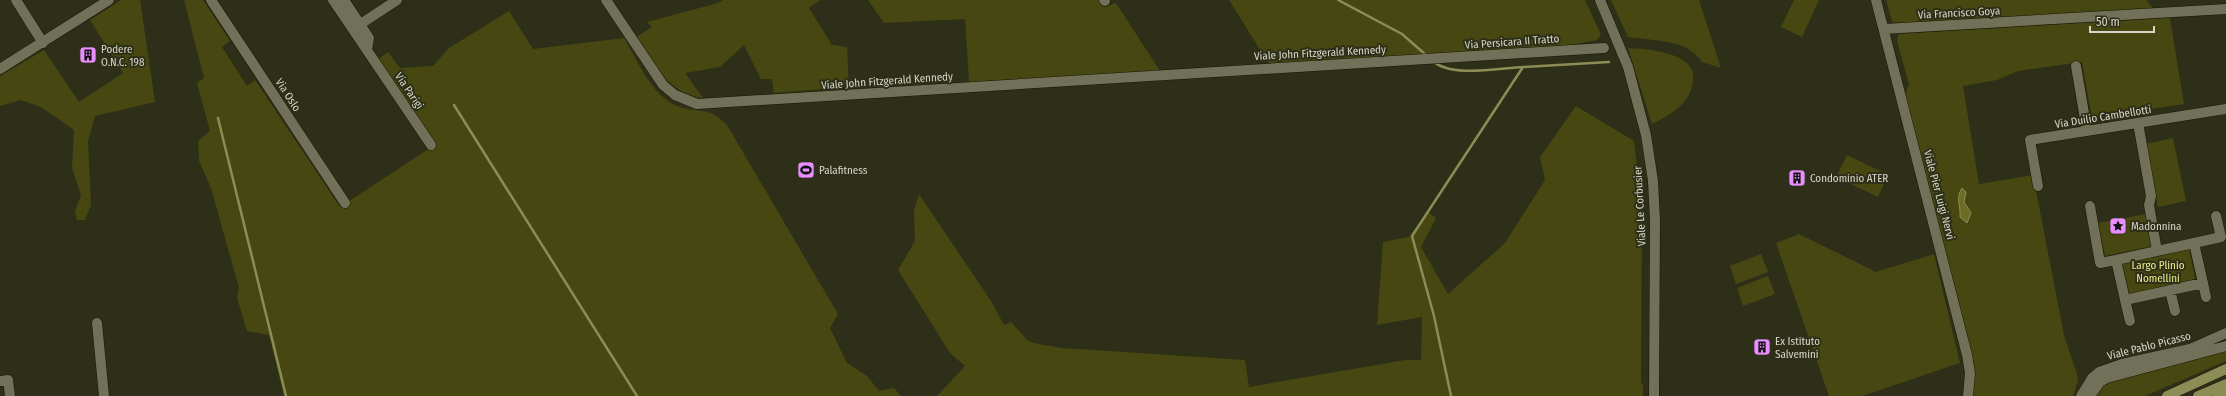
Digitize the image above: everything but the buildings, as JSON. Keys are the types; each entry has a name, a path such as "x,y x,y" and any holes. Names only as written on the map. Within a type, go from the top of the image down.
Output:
{"main road":[{"path":"2167,396 2226,369"},
{"path":"2172,396 2226,377"},
{"path":"2198,396 2226,384"},
{"path":"2217,396 2226,393"}],"street":[{"path":"16,0 43,43"},
{"name":"Via Oslo","path":"211,0 345,203"},
{"name":"Via Parigi","path":"333,0 356,27 369,38 367,50 431,145"},
{"name":"Via Parigi","path":"344,0 356,27"},
{"path":"356,27 397,0"},
{"name":"Viale John Fitzgerald Kennedy","path":"606,0 664,85 675,95 697,104 1219,66 1422,59"},
{"name":"Viale Le Corbusier","path":"1600,0 1628,67 1646,135 1652,175 1655,220 1654,396"},
{"name":"Viale Pier Luigi Nervi","path":"1876,0 1968,355 1970,373 1968,396"},
{"path":"0,69 43,43 106,1"},
{"name":"Via Francisco Goya","path":"1884,29 2226,9"},
{"name":"Via Persicara II Tratto","path":"1422,59 1604,48"},
{"path":"2076,66 2087,131"},
{"name":"Via Duilio Cambellotti","path":"2038,186 2030,140 2226,109"},
{"path":"2138,123 2151,196 2149,205 2157,251"},
{"path":"2090,206 2100,263 2221,236 2216,216"},
{"path":"2194,243 2206,297"},
{"path":"2116,260 2130,321"},
{"path":"2125,300 2203,283"},
{"path":"2170,290 2174,311"},
{"path":"97,323 104,396"},
{"name":"Viale Pablo Picasso","path":"2081,396 2092,378 2099,372 2122,364 2190,349 2226,333"},
{"path":"2090,396 2100,382 2107,378 2226,346"},
{"path":"0,381 8,380 10,396"}],"green space":[{"path":"121,0 140,0 155,102 95,116 88,141 91,205 85,220 77,220 75,211 81,195 72,168 74,130 41,107 21,100 0,106 0,76 44,50 79,102 123,73 90,20"},
{"path":"184,0 203,0 230,41 222,47 247,86 255,80 340,207 436,144 378,59 388,52 400,68 433,66 449,48 509,11 533,49 624,38 644,74 663,97 679,107 713,114 727,125 838,314 830,328 847,363 867,376 879,391 894,388 901,396 284,396 269,335 247,331 237,298 239,288 211,188 199,161 198,141 210,131 197,83 204,78"},
{"path":"723,0 820,0 809,8 832,45 847,47 849,87 774,93 772,79 761,79 744,45 720,67 685,73 703,98 690,95 680,90 663,76 636,37 652,27 647,22 718,3"},
{"path":"868,0 1101,0 1105,7 1116,3 1160,71 969,82 965,19 884,23"},
{"path":"1229,0 1585,0 1601,35 1597,40 1569,45 1269,64"},
{"path":"1611,0 1699,0 1721,68 1702,62 1696,54 1679,45 1669,42 1628,37"},
{"path":"1794,0 1819,0 1802,37 1781,27"},
{"path":"1886,0 2146,0 2154,9 1896,23 1892,21"},
{"path":"2170,18 2184,104 2092,118 2082,62 2018,71 1997,80 1963,86 1979,184 2033,175 2064,335 2078,380 2073,396 1972,396 1904,99 1909,84 1897,41 1898,34"},
{"path":"1628,48 1667,53 1687,63 1692,71 1693,77 1689,95 1673,112 1652,124"},
{"path":"1576,106 1634,141 1642,211 1641,382 1643,385 1643,396 937,396 965,366 950,353 898,270 915,241 914,210 919,194 991,301 1004,325 1011,322 1028,341 1062,348 1245,360 1249,387 1405,360 1421,360 1422,317 1377,325 1383,242 1412,236 1428,212 1436,218 1421,247 1448,294 1505,243 1545,180 1540,157"},
{"path":"2173,138 2186,201 2158,207 2145,144"},
{"path":"1847,155 1888,175 1878,197 1836,177"},
{"path":"2146,214 2152,246 2105,256 2098,223"},
{"path":"1799,234 1876,272 1934,254 1960,363 1862,396 1829,396 1776,243"},
{"name":"Largo Plinio Nomellini","path":"2189,248 2195,279 2128,294 2121,262"},
{"path":"1761,254 1768,272 1736,284 1730,266"},
{"path":"1768,276 1775,294 1743,306 1737,288"},
{"path":"2226,347 2226,361 2145,396 2092,396 2103,383"}],"shaded area":[{"path":"1962,188 1966,192 1964,202 1971,213 1967,223 1960,217 1959,195"}],"waterway":[{"path":"1338,0 1402,34 1426,55"},
{"path":"1433,61 1441,66 1463,71 1523,67 1412,236 1434,316 1451,396"},
{"path":"1523,67 1609,62"},
{"path":"454,105 637,396"},
{"path":"218,118 286,396"}],"place":[{"name":"Podere O.N.C. 198","path":"88,55"},
{"name":"Palafitness","path":"806,170"},
{"name":"Condominio ATER","path":"1797,178"},
{"name":"Madonnina","path":"2118,226"},
{"name":"Ex Istituto Salvemini","path":"1762,347"}]}
